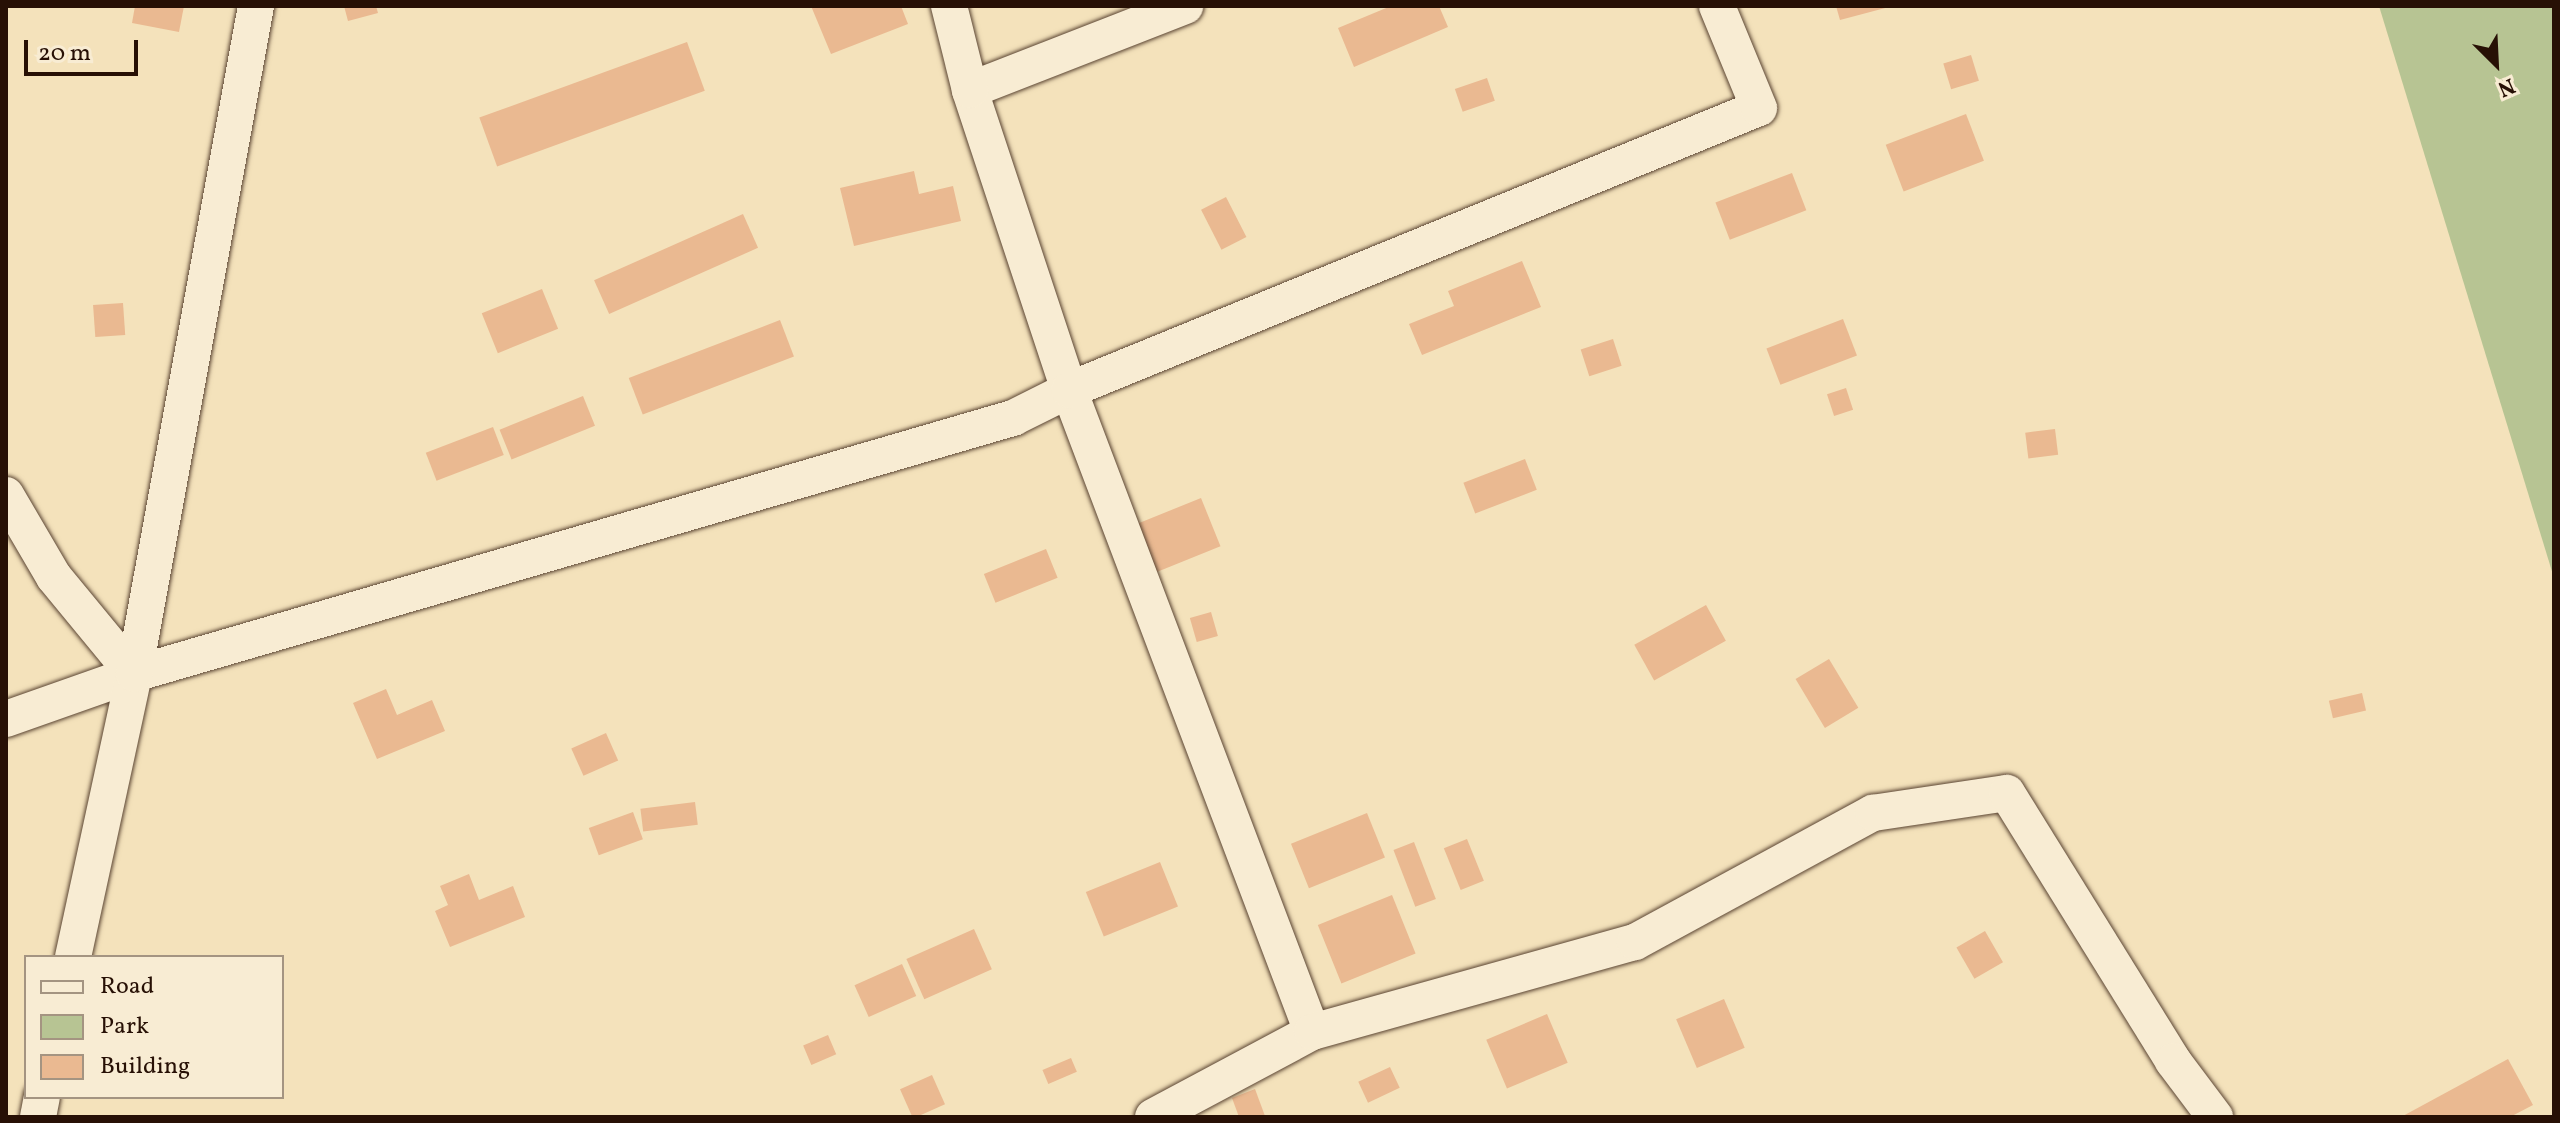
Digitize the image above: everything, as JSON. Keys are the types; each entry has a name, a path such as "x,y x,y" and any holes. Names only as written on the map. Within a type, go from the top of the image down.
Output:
{"street":[{"path":"73,955 134,674 256,6"},
{"path":"949,6 970,90 1069,390 1312,1032"},
{"path":"970,90 1185,6"},
{"path":"6,719 134,674 1013,418 1069,390 1759,108 1717,6"},
{"path":"6,495 54,577 134,674"},
{"path":"1153,1117 1312,1032 1635,942 1873,813 2007,793 2173,1061 2215,1117"}],"green space":[{"path":"2379,6 2554,6 2554,578"}],"building":[{"path":"135,6 184,6 179,32 132,23"},
{"path":"344,6 376,6 378,13 348,21"},
{"path":"811,6 901,6 908,24 831,54"},
{"path":"1391,6 1439,6 1448,27 1354,67 1338,28"},
{"path":"1836,6 1889,6 1889,7 1840,20"},
{"path":"687,42 705,91 497,166 479,118"},
{"path":"1971,55 1979,81 1951,89 1943,63"},
{"path":"1487,78 1495,101 1463,112 1455,89"},
{"path":"1966,114 1984,161 1904,191 1886,145"},
{"path":"914,171 919,194 953,186 961,221 854,246 840,188"},
{"path":"1792,173 1806,210 1730,240 1715,202"},
{"path":"1226,197 1246,237 1221,250 1201,210"},
{"path":"743,214 758,248 609,314 594,280"},
{"path":"1522,261 1541,307 1422,355 1409,324 1454,306 1448,291"},
{"path":"542,289 558,329 498,353 482,313"},
{"path":"123,303 125,335 95,337 93,305"},
{"path":"1843,319 1857,355 1780,385 1766,348"},
{"path":"780,320 794,356 643,414 629,378"},
{"path":"1613,339 1622,366 1589,376 1581,350"},
{"path":"1846,388 1853,410 1834,416 1827,394"},
{"path":"583,396 595,426 512,459 500,430"},
{"path":"493,427 504,455 437,481 426,453"},
{"path":"2055,429 2058,455 2028,458 2025,433"},
{"path":"1525,459 1537,490 1475,513 1463,483"},
{"path":"1201,498 1220,546 1150,575 1131,526"},
{"path":"1046,549 1058,578 995,603 984,574"},
{"path":"1706,605 1726,641 1654,681 1634,645"},
{"path":"1211,612 1218,636 1197,642 1190,618"},
{"path":"1829,659 1858,708 1825,728 1796,679"},
{"path":"386,689 397,715 432,700 445,731 377,759 353,703"},
{"path":"2362,693 2366,711 2333,718 2329,701"},
{"path":"606,733 618,760 583,776 571,748"},
{"path":"695,802 698,825 643,832 640,809"},
{"path":"633,812 643,839 599,855 589,828"},
{"path":"1367,813 1385,858 1309,888 1291,844"},
{"path":"1467,839 1484,881 1461,890 1444,848"},
{"path":"1414,842 1436,899 1415,907 1393,850"},
{"path":"1160,862 1178,907 1104,936 1086,892"},
{"path":"469,874 479,900 513,886 525,917 450,947 435,911 448,905 440,886"},
{"path":"1392,895 1416,953 1341,983 1318,925"},
{"path":"974,929 992,969 924,999 906,959"},
{"path":"1985,931 2003,962 1974,979 1956,948"},
{"path":"902,964 916,996 869,1017 854,985"},
{"path":"1724,999 1745,1048 1697,1068 1676,1019"},
{"path":"1547,1014 1568,1063 1507,1089 1486,1040"},
{"path":"828,1035 836,1054 811,1065 803,1046"},
{"path":"1071,1058 1077,1072 1048,1084 1042,1070"},
{"path":"2508,1059 2533,1105 2510,1117 2401,1117"},
{"path":"1390,1067 1400,1088 1368,1103 1358,1082"},
{"path":"932,1075 945,1104 912,1117 900,1089"},
{"path":"1255,1089 1265,1116 1239,1117 1232,1098"}]}
